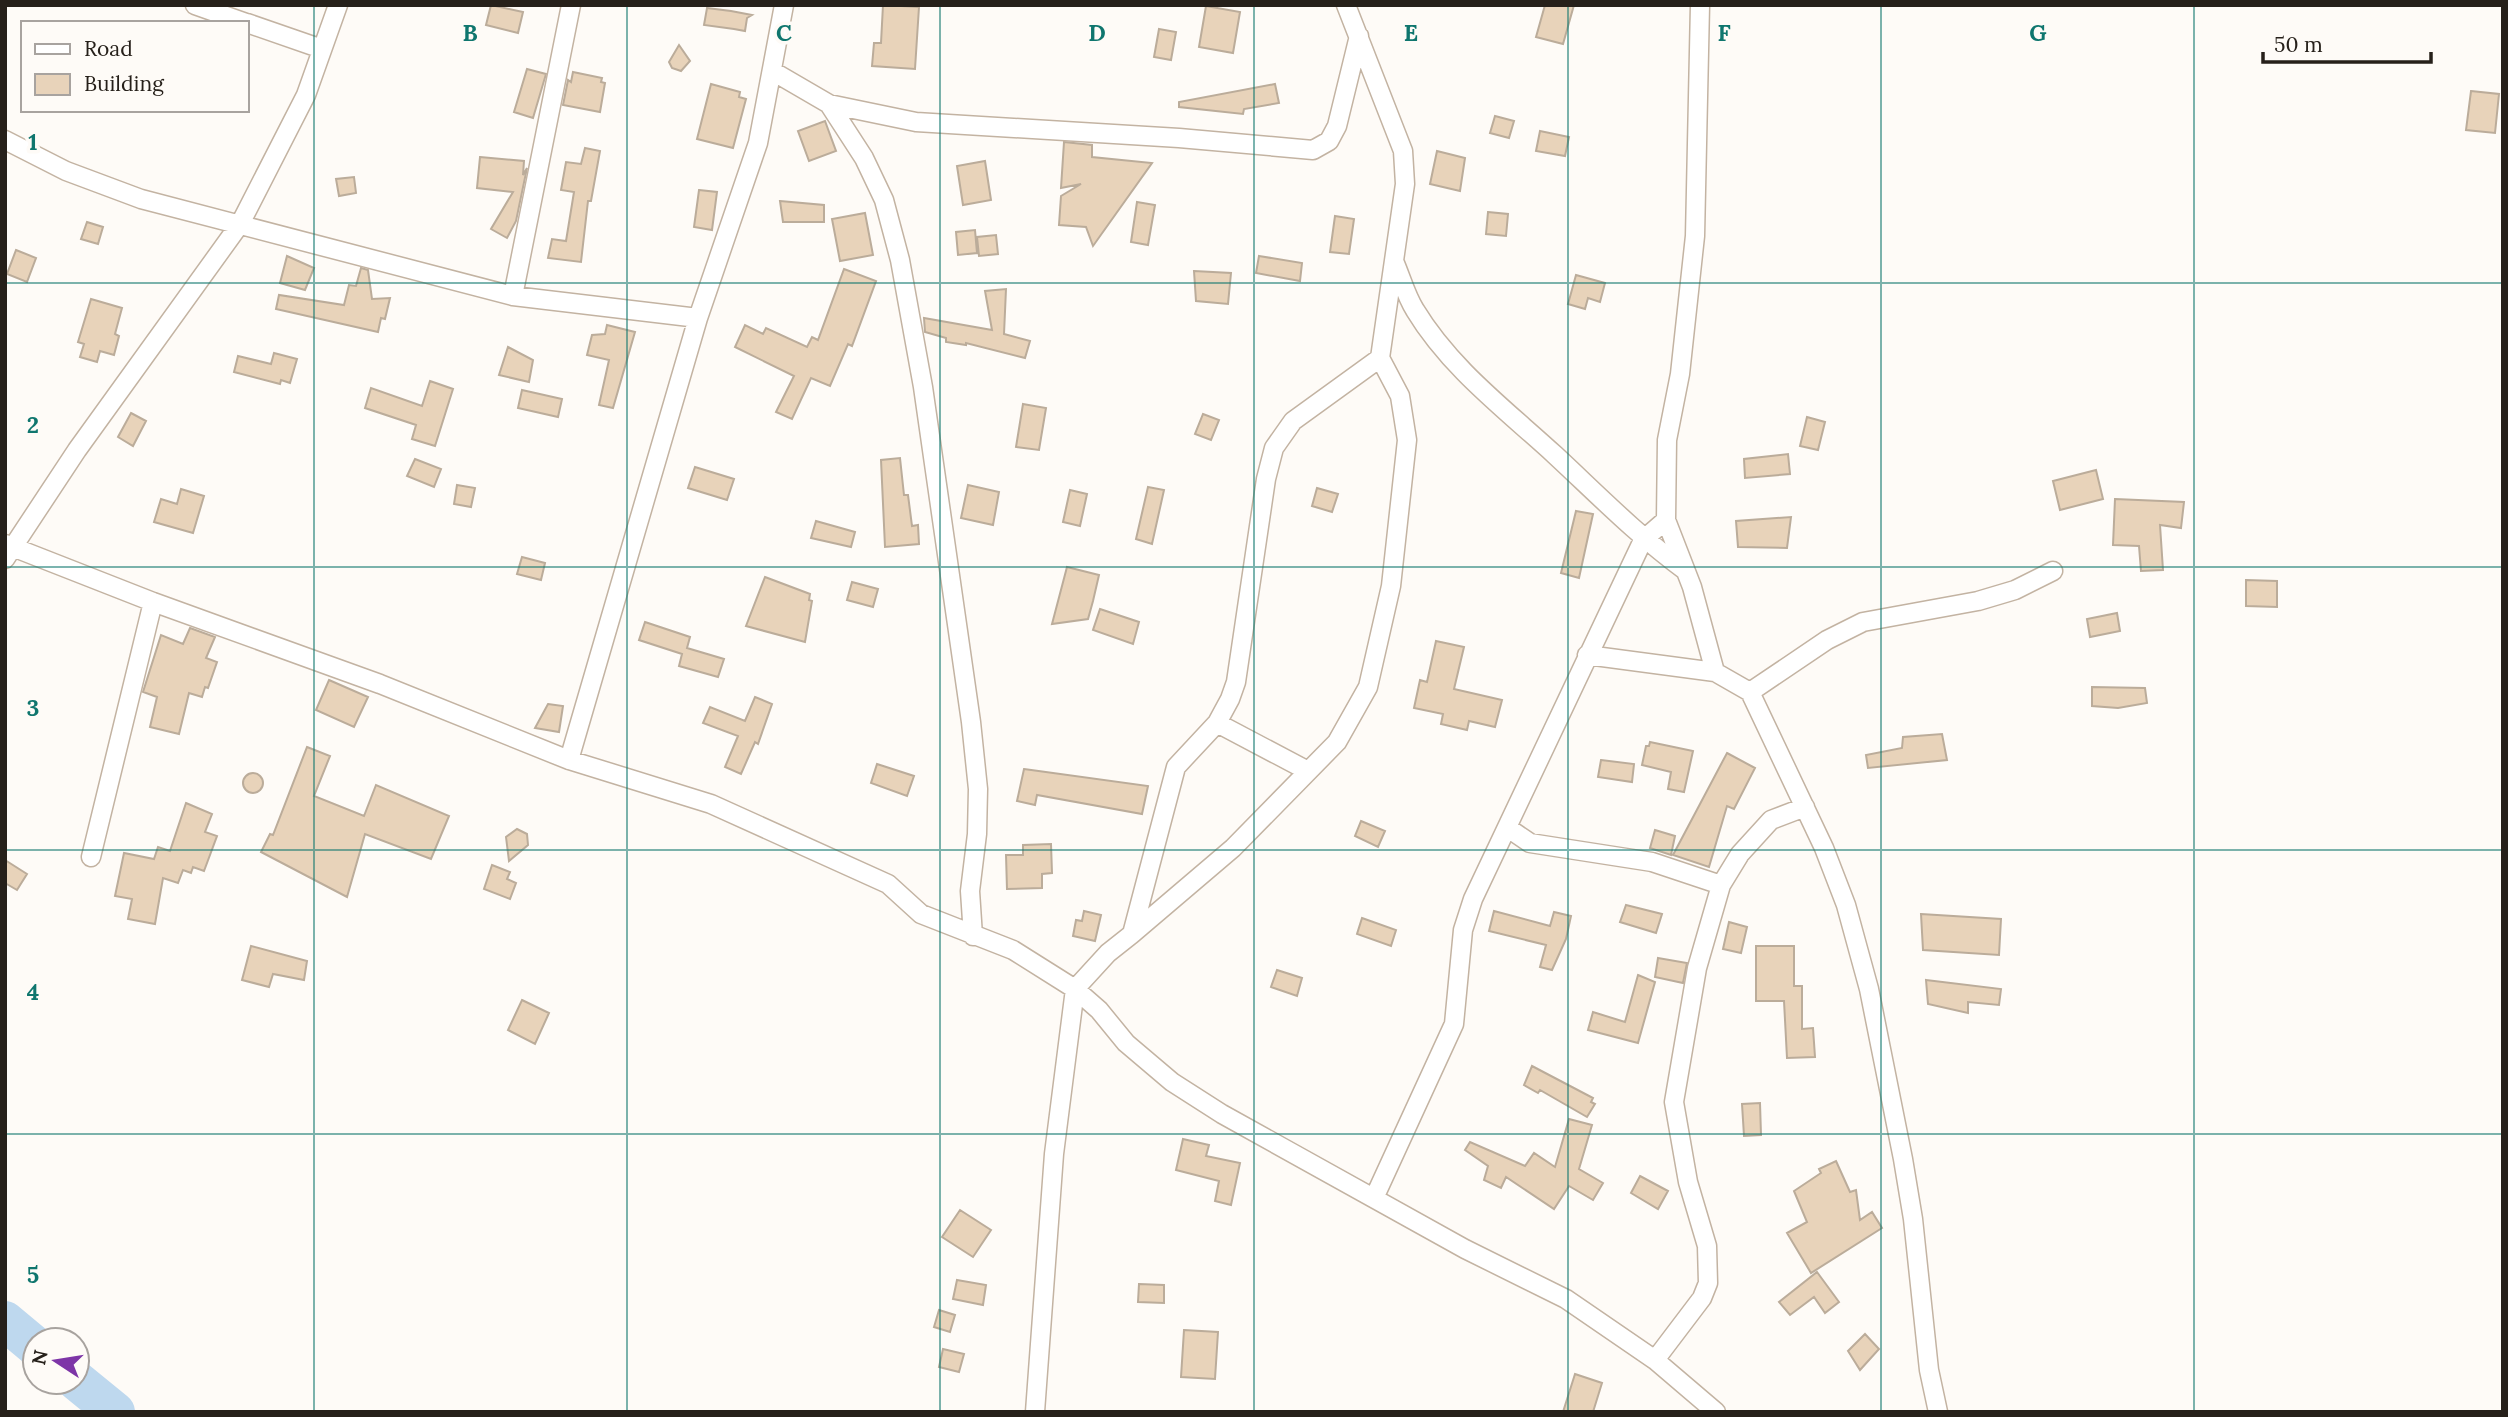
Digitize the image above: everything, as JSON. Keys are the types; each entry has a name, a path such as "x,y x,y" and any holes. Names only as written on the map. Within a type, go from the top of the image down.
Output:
{"street":[{"path":"195,5 240,21"},
{"path":"338,5 306,95 240,224 8,550 380,684 569,760 711,804 888,884 921,914 1013,950 1074,989 1099,1010 1126,1043 1172,1082 1222,1114 1375,1196 1465,1249 1566,1299 1655,1360 1716,1412"},
{"path":"513,296 571,5"},
{"path":"569,760 698,318 758,143 785,5"},
{"path":"1035,1412 1050,1195 1063,1064 1074,989 1108,953 1233,848 1337,742 1368,687 1391,586 1406,440 1400,396 1380,358 1392,258 1405,184 1403,151 1346,5"},
{"path":"1700,5 1695,236 1680,374 1668,440 1666,520 1686,571 1716,672"},
{"path":"248,24 322,49"},
{"path":"774,72 829,104 916,122 1180,138 1313,150 1329,141 1337,126 1359,35"},
{"path":"829,104 864,158 884,200 900,260 923,387 978,789 977,834 970,891 974,936"},
{"path":"5,139 66,171 141,199 513,296 698,318"},
{"path":"1392,258 1414,310 1447,353 1499,407 1554,454 1643,540 1686,571"},
{"path":"1132,934 1176,767 1217,723 1236,682 1266,479 1274,448 1293,421 1380,358"},
{"path":"1375,1196 1454,1024 1462,930 1473,899 1643,540 1666,520"},
{"path":"1750,692 1826,640 1863,622 1978,601 2015,590 2053,571"},
{"path":"91,858 153,602"},
{"path":"1587,655 1716,672 1750,692 1805,807 1846,905 1869,989 1913,1219 1930,1370 1938,1412"},
{"path":"1217,723 1308,771"},
{"path":"1655,1360 1702,1298 1708,1283 1707,1246 1688,1182 1674,1102 1697,968 1721,885 1754,835 1771,820 1805,807"},
{"path":"1508,828 1530,843 1652,862 1721,885"}],"building":[{"path":"491,5 523,12 518,33 486,25"},
{"path":"883,5 919,7 915,69 872,66 874,43 881,43"},
{"path":"1545,5 1574,5 1563,44 1536,37"},
{"path":"1206,6 1240,12 1233,53 1199,47"},
{"path":"707,8 752,15 747,18 745,31 704,25"},
{"path":"1159,29 1176,32 1171,60 1154,57"},
{"path":"679,45 690,61 681,71 672,68 669,62"},
{"path":"527,69 546,74 533,118 514,112"},
{"path":"573,72 602,78 601,82 605,83 600,112 563,105 568,80 571,82"},
{"path":"711,84 740,92 739,97 746,99 733,148 697,139"},
{"path":"1275,84 1279,103 1244,109 1243,114 1179,107 1179,102"},
{"path":"2471,91 2499,94 2495,133 2466,130"},
{"path":"1495,116 1514,121 1509,138 1490,133"},
{"path":"825,121 836,151 809,161 798,131"},
{"path":"1540,131 1569,137 1565,156 1536,151"},
{"path":"1064,142 1092,145 1092,157 1152,163 1093,246 1086,227 1059,225 1061,196 1081,184 1061,188"},
{"path":"585,148 600,151 591,201 588,201 581,262 548,258 552,239 566,241 574,192 561,190 566,162 581,164"},
{"path":"1437,151 1465,158 1460,191 1430,184"},
{"path":"480,157 524,161 523,175 527,168 516,221 507,238 491,229 513,192 477,188"},
{"path":"985,161 991,200 963,205 957,166"},
{"path":"354,177 356,193 339,196 336,179"},
{"path":"699,190 717,192 712,230 694,227"},
{"path":"780,201 824,205 824,222 783,222"},
{"path":"1137,202 1155,205 1148,245 1131,242"},
{"path":"1488,212 1508,214 1506,236 1486,234"},
{"path":"865,213 873,255 840,261 832,219"},
{"path":"1335,216 1354,219 1349,254 1330,252"},
{"path":"87,222 103,227 98,244 81,239"},
{"path":"975,230 977,253 958,255 956,232"},
{"path":"996,235 998,254 979,256 977,237"},
{"path":"16,250 36,258 27,282 7,274"},
{"path":"287,256 314,268 305,290 280,283"},
{"path":"1259,256 1302,263 1300,281 1256,273"},
{"path":"361,268 368,270 372,299 390,298 385,319 381,318 378,332 276,309 279,295 344,305 349,285 356,286"},
{"path":"844,269 876,281 852,346 848,344 830,386 811,378 792,419 776,412 794,376 735,347 745,325 763,334 766,328 807,347 812,337 818,340"},
{"path":"1194,271 1231,273 1228,304 1196,301"},
{"path":"1576,275 1605,283 1600,302 1588,298 1585,309 1568,304"},
{"path":"1006,289 1004,334 1030,341 1025,358 966,343 946,342 946,338 925,332 924,318 992,330 985,291"},
{"path":"91,299 122,308 115,334 119,336 114,355 100,351 97,362 80,357 84,344 78,342"},
{"path":"607,325 635,332 613,408 599,405 609,360 587,355 592,335 605,334"},
{"path":"508,347 533,360 529,382 499,375"},
{"path":"274,353 297,359 290,383 281,380 280,384 234,372 238,356 271,364"},
{"path":"430,381 453,389 435,446 412,439 416,425 365,408 371,388 422,406"},
{"path":"522,390 562,399 558,417 518,408"},
{"path":"1023,404 1046,408 1039,450 1016,447"},
{"path":"131,413 146,421 133,446 118,437"},
{"path":"1203,414 1219,420 1211,440 1195,434"},
{"path":"1807,417 1825,422 1818,450 1800,446"},
{"path":"1788,454 1790,474 1745,478 1744,459"},
{"path":"900,458 904,495 908,495 912,526 918,525 919,544 885,547 881,460"},
{"path":"415,459 441,469 434,487 407,476"},
{"path":"695,467 734,479 727,500 688,488"},
{"path":"2096,470 2103,499 2060,510 2053,481"},
{"path":"457,485 475,488 471,507 454,504"},
{"path":"968,485 999,492 993,525 961,518"},
{"path":"1148,487 1164,490 1152,544 1136,539"},
{"path":"1317,488 1338,494 1332,512 1312,506"},
{"path":"181,489 204,496 193,533 154,522 161,499 177,504"},
{"path":"1070,490 1087,494 1080,526 1063,522"},
{"path":"2115,499 2184,502 2181,528 2160,525 2163,570 2141,571 2139,546 2113,545"},
{"path":"1576,511 1593,514 1579,578 1561,573"},
{"path":"1791,517 1787,548 1738,547 1736,521"},
{"path":"816,521 855,532 851,547 811,538"},
{"path":"522,557 545,563 541,580 517,574"},
{"path":"1067,567 1099,575 1093,601 1088,619 1052,624"},
{"path":"765,577 810,594 809,600 812,601 805,642 746,626"},
{"path":"2246,580 2277,581 2277,607 2246,606"},
{"path":"852,582 878,589 873,607 847,600"},
{"path":"1100,609 1139,622 1133,644 1093,630"},
{"path":"2117,613 2120,631 2090,637 2087,619"},
{"path":"645,622 690,637 687,648 724,659 718,677 679,666 682,654 639,640"},
{"path":"190,628 215,637 206,658 217,662 208,688 205,687 202,697 189,693 179,734 150,727 157,697 143,692 161,635 183,644"},
{"path":"1436,641 1464,647 1454,689 1502,700 1495,727 1469,721 1467,730 1441,724 1443,714 1414,708 1420,680 1427,682"},
{"path":"329,680 368,697 354,727 316,710"},
{"path":"2092,687 2145,688 2147,703 2118,708 2092,706"},
{"path":"755,697 772,704 758,744 755,742 741,774 725,767 738,736 703,723 710,707 745,721"},
{"path":"548,704 563,706 559,732 535,728"},
{"path":"1942,734 1947,760 1868,768 1866,755 1902,748 1903,737"},
{"path":"1650,742 1693,751 1684,792 1668,789 1671,772 1642,765 1646,746 1649,746"},
{"path":"307,747 330,756 314,796 364,816 376,785 449,816 431,859 365,834 347,897 261,852 270,834 273,835"},
{"path":"1727,753 1755,768 1734,809 1727,806 1709,867 1673,855"},
{"path":"1601,760 1634,764 1632,782 1598,777"},
{"path":"877,764 914,776 907,796 871,783"},
{"path":"1024,769 1148,786 1142,814 1037,795 1035,805 1017,801"},
{"path":"253,773 260,776 263,783 260,790 253,793 246,790 243,783 246,776"},
{"path":"186,803 212,814 205,832 217,836 204,871 193,867 191,873 183,870 178,883 163,878 155,924 128,919 132,899 115,896 124,853 154,859 158,847 170,851"},
{"path":"1361,821 1385,831 1378,847 1355,836"},
{"path":"517,829 527,834 528,845 509,861 506,837"},
{"path":"1655,830 1675,836 1671,855 1650,848"},
{"path":"1051,844 1052,873 1042,874 1042,888 1007,889 1006,855 1023,855 1023,845"},
{"path":"5,860 27,874 17,890 5,883"},
{"path":"492,865 510,872 507,879 516,883 510,899 484,889"},
{"path":"1626,905 1662,914 1656,933 1620,922"},
{"path":"1084,911 1101,915 1095,941 1073,936 1076,920 1082,921"},
{"path":"1494,911 1550,926 1554,912 1571,916 1566,939 1552,970 1540,967 1546,945 1489,931"},
{"path":"1921,914 2001,919 1999,955 1923,950"},
{"path":"1362,918 1396,930 1391,946 1357,934"},
{"path":"1729,922 1747,927 1741,953 1723,949"},
{"path":"251,946 307,961 304,980 273,974 269,987 242,980"},
{"path":"1756,946 1794,946 1794,986 1802,986 1802,1029 1813,1028 1815,1057 1787,1058 1784,1001 1756,1001"},
{"path":"1658,958 1687,963 1683,983 1655,977"},
{"path":"1277,970 1302,978 1297,996 1271,987"},
{"path":"1638,975 1655,982 1638,1043 1588,1030 1593,1012 1625,1022"},
{"path":"1926,980 2001,989 1999,1005 1968,1002 1968,1013 1928,1004"},
{"path":"522,1000 549,1013 535,1044 508,1030"},
{"path":"1532,1066 1593,1098 1591,1102 1595,1104 1587,1117 1540,1090 1538,1093 1524,1085"},
{"path":"1760,1103 1761,1135 1744,1136 1742,1104"},
{"path":"1569,1119 1592,1125 1579,1169 1603,1183 1593,1200 1569,1186 1554,1209 1506,1177 1501,1188 1484,1180 1488,1166 1465,1150 1470,1142 1525,1166 1534,1153 1555,1167"},
{"path":"1183,1139 1209,1145 1206,1156 1240,1163 1231,1205 1215,1201 1219,1181 1176,1170"},
{"path":"1836,1161 1850,1192 1856,1190 1860,1220 1872,1212 1882,1228 1811,1273 1787,1233 1807,1222 1794,1191 1821,1173 1819,1169"},
{"path":"1640,1176 1668,1191 1658,1209 1631,1193"},
{"path":"960,1210 991,1230 973,1257 942,1237"},
{"path":"1817,1272 1839,1302 1825,1313 1814,1297 1790,1315 1779,1302"},
{"path":"957,1280 986,1285 983,1305 953,1299"},
{"path":"1139,1284 1164,1285 1164,1303 1138,1302"},
{"path":"939,1310 955,1315 950,1332 934,1327"},
{"path":"1184,1330 1218,1332 1215,1379 1181,1377"},
{"path":"1865,1334 1879,1349 1860,1370 1848,1351"},
{"path":"943,1349 964,1354 959,1372 939,1367"},
{"path":"1575,1374 1602,1383 1593,1412 1563,1412"}],"waterway":[{"path":"5,1321 21,1334"},
{"path":"91,1392 115,1412"}]}
